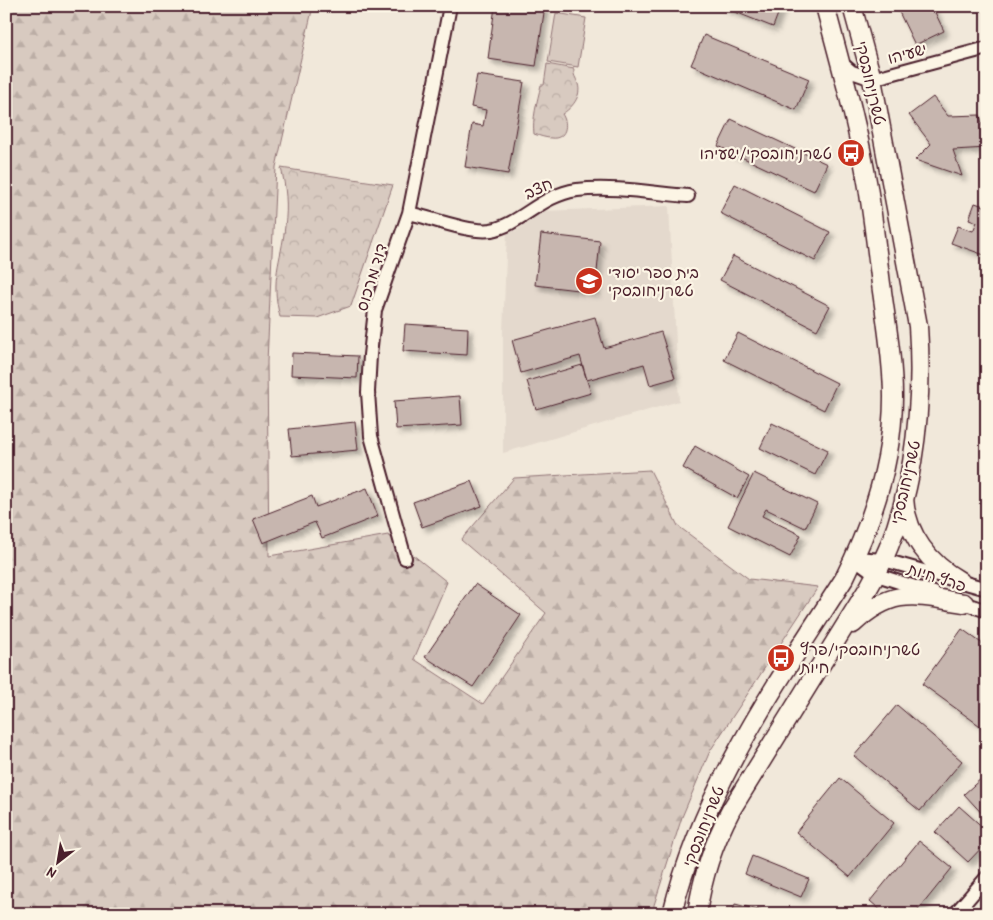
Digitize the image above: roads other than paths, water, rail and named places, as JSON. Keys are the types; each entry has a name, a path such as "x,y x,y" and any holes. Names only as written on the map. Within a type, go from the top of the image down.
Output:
{"street":[{"name":"דוד מרכוס","path":"405,558 371,436 368,392 375,310 409,213 450,6"},
{"name":"טשרניחובסקי","path":"672,914 688,858 712,799 759,714 844,578 866,530 884,470 893,397 885,310 868,186 826,6"},
{"name":"טשרניחובסקי","path":"696,914 705,874 724,825 880,567 904,494 917,430 921,366 918,326 872,80 852,6"},
{"name":"ישעיהו","path":"840,62 852,72 872,80 987,48"},
{"name":"חצב","path":"409,213 476,230 488,230 506,224 548,199 577,190 614,190 688,196"},
{"path":"904,494 907,518 921,547 938,566 960,581"},
{"path":"854,558 880,567"},
{"name":"פרץ חיות","path":"880,567 960,581 987,589"},
{"name":"פרץ חיות","path":"880,567 987,611"},
{"path":"838,638 874,607 892,598 921,596 964,603"},
{"path":"955,914 987,877"}],"place":[{"name":"טשרניחובסקי/ישעיהו","path":"851,153"},
{"name":"בית ספר יסודי טשרניחובסקי","path":"589,281"},
{"name":"טשרניחובסקי/פרץ חיות","path":"781,658"}]}
